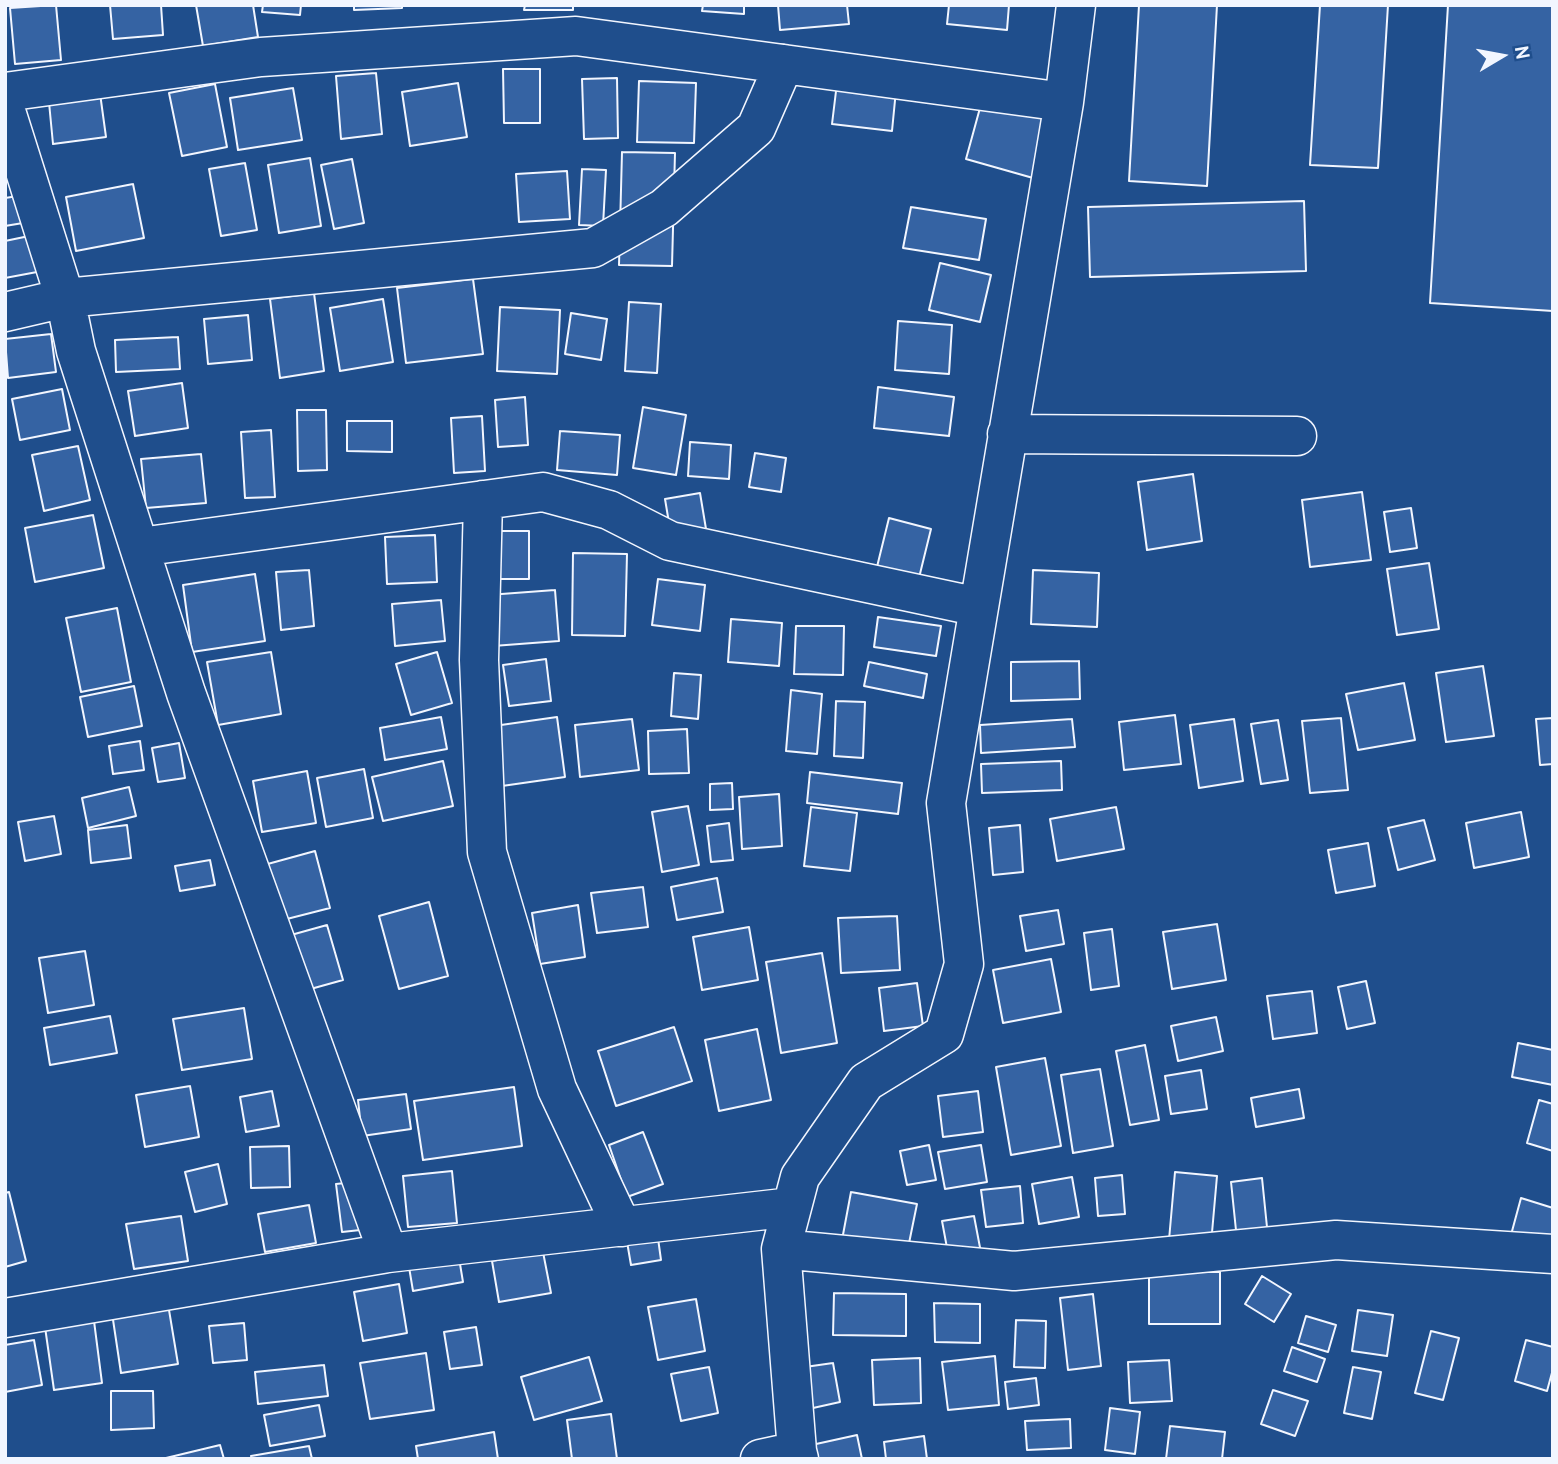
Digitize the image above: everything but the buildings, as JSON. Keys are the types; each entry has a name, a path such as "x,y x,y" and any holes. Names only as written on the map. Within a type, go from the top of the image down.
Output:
{"street":[{"path":"760,1459 798,1455 780,1249 800,1177 866,1082 944,1034 964,964 946,803 1064,102 1076,5"},
{"path":"5,92 261,57 576,36 1064,102"},
{"path":"5,312 65,298 593,248 664,208 756,128 784,64"},
{"path":"5,108 65,298 76,351 191,706 388,1253"},
{"path":"1007,434 1297,436"},
{"path":"140,547 543,492 609,510 670,541 979,607"},
{"path":"483,500 479,660 487,852 557,1089 622,1227"},
{"path":"5,1318 388,1253 792,1207"},
{"path":"780,1249 1014,1271 1336,1240 1553,1254"}]}
